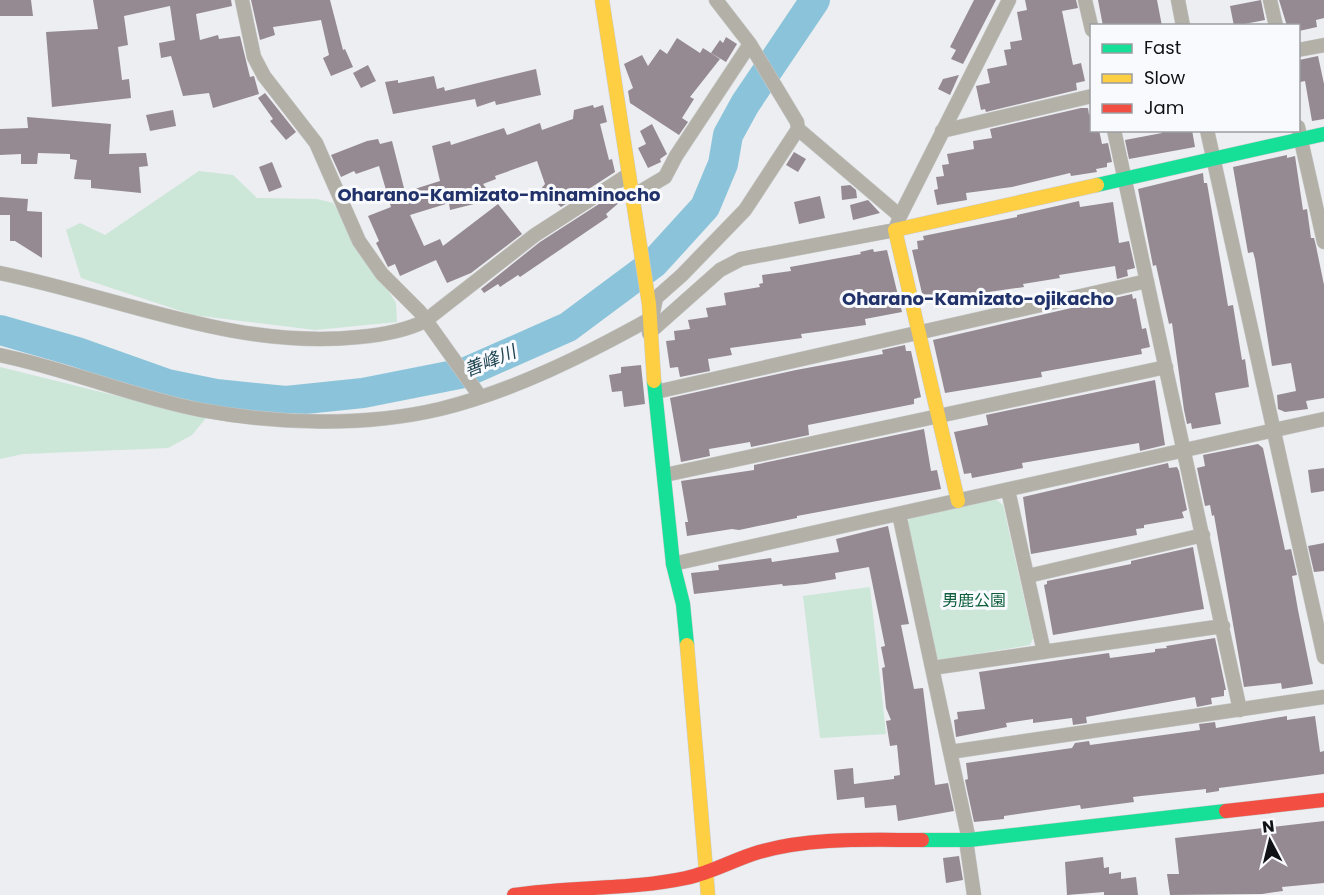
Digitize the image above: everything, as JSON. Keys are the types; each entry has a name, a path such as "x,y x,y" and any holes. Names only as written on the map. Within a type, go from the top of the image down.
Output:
{"street":[{"path":"242,0 248,33 264,76 316,143 359,241 382,274 420,312 477,392"},
{"path":"602,0 649,304 649,326 673,564 683,604 708,895"},
{"path":"716,0 750,44 798,125 900,216"},
{"path":"958,501 895,230 942,131 1009,0"},
{"path":"1085,0 1091,24"},
{"path":"1178,0 1183,24"},
{"path":"1270,0 1276,24"},
{"path":"633,202 665,177 676,156 750,44"},
{"path":"1300,50 1324,45"},
{"path":"942,131 1090,96"},
{"path":"649,326 656,298 682,275 745,210 798,125"},
{"path":"1114,132 1240,710"},
{"path":"1207,132 1324,657"},
{"path":"0,355 199,410 275,419 344,420 414,414 480,397 649,326 720,270 741,259 895,230 1213,159 1300,133 1324,134"},
{"path":"1300,133 1323,234"},
{"path":"0,273 40,280 169,316 251,335 295,339 336,339 405,329 428,325 535,235 628,176"},
{"path":"656,392 1147,281"},
{"path":"665,475 1166,367"},
{"path":"673,564 1324,419"},
{"path":"1008,490 1044,652"},
{"path":"898,514 950,752 967,840 974,895"},
{"path":"1028,576 1203,535"},
{"path":"932,668 1222,626"},
{"path":"950,752 1324,697"},
{"path":"514,895 553,889 639,884 707,872 741,858 802,844 855,840 967,840 1324,800"}],"green space":[{"path":"199,171 233,175 257,198 317,199 333,203 396,303 397,322 315,330 193,315 81,278 66,230 80,223 105,235"},
{"path":"0,367 206,418 192,435 168,448 23,454 0,459"},
{"name":"男鹿公園","path":"994,498 1003,505 1033,638 1030,645 939,660 935,654 907,524 910,517"},
{"path":"870,587 886,734 820,738 803,596"}],"building":[{"path":"0,0 31,0 33,16 0,16"},
{"path":"93,0 231,0 232,6 196,14 200,40 218,35 219,39 240,36 250,77 254,76 259,94 213,108 209,93 183,96 171,56 161,58 159,43 175,40 170,6 124,16 128,45 118,47 122,80 129,79 131,98 52,107 46,32 98,29"},
{"path":"251,0 330,0 343,50 345,49 353,67 331,76 323,58 329,55 321,20 273,27 275,35 260,40"},
{"path":"974,0 996,0 963,64 951,59 956,50 950,47"},
{"path":"1025,0 1076,0 1078,8 1062,11 1073,65 1081,63 1085,81 1076,83 1077,90 986,112 985,109 981,110 976,86 990,83 987,69 1007,65 1004,50 1011,49 1010,42 1022,40 1017,12 1027,10"},
{"path":"1098,0 1157,0 1162,24 1103,24"},
{"path":"1261,0 1265,20 1234,24 1230,6"},
{"path":"1279,0 1324,0 1324,18 1316,20 1317,27 1300,31 1300,24 1286,24"},
{"path":"726,37 737,44 726,62 711,53 720,40 723,43"},
{"path":"677,38 700,53 703,48 720,59 690,97 694,99 682,118 688,122 679,135 630,103 628,91 633,88 624,64 642,55 648,66 660,49 667,54"},
{"path":"1318,56 1324,84 1324,119 1312,121 1305,81 1300,82 1300,60"},
{"path":"368,65 376,81 361,88 353,73"},
{"path":"536,69 541,95 496,105 495,101 477,107 475,99 393,114 385,82 398,80 398,83 434,76 437,89 444,87 445,91"},
{"path":"959,75 950,95 938,89 943,79"},
{"path":"265,93 296,132 286,140 270,121 273,119 258,98"},
{"path":"593,105 594,108 603,105 607,122 600,124 609,160 612,159 615,172 561,207 541,189 545,184 537,161 495,176 496,179 483,184 494,199 450,210 449,203 410,215 424,246 440,239 443,246 498,204 522,234 471,273 447,283 436,260 400,276 395,264 388,267 376,243 379,241 368,216 391,207 379,166 356,174 354,171 341,177 331,155 367,141 378,139 380,144 392,141 405,192 440,181 432,146 450,141 451,145 504,128 507,135 540,123 542,130 573,119 574,110"},
{"path":"1088,108 1090,132 1099,132 1102,144 1108,143 1112,162 1107,163 1107,167 1096,169 1097,172 1071,176 1070,173 1012,187 966,193 967,200 937,205 934,190 938,189 936,177 944,176 942,165 949,164 947,154 974,149 973,141 992,138 990,129"},
{"path":"173,110 176,126 150,131 146,115"},
{"path":"27,117 111,124 109,154 146,153 148,166 139,167 141,193 91,188 91,180 74,179 77,160 70,159 70,154 38,153 37,164 21,164 21,154 0,155 0,129 28,128"},
{"path":"652,124 667,154 660,159 661,162 648,168 638,148 646,144 640,131"},
{"path":"1192,132 1195,147 1129,159 1125,140 1162,133"},
{"path":"794,152 806,159 798,172 786,165"},
{"path":"1287,155 1287,158 1295,156 1303,210 1307,209 1311,238 1314,238 1324,285 1324,398 1306,401 1308,409 1285,412 1278,409 1277,395 1296,391 1291,363 1272,366 1255,259 1253,252 1248,253 1233,167"},
{"path":"272,162 282,187 269,192 259,167"},
{"path":"1203,173 1204,183 1207,183 1228,306 1233,305 1249,387 1215,393 1221,424 1192,429 1191,423 1187,424 1172,323 1169,324 1156,265 1153,266 1138,189"},
{"path":"850,185 856,190 857,198 842,200 841,186"},
{"path":"616,193 621,201 606,214 608,217 520,277 518,275 500,287 498,284 484,293 481,289 540,242"},
{"path":"820,196 825,218 799,224 794,202"},
{"path":"0,197 28,199 27,211 42,212 42,258 15,241 10,241 10,215 0,215"},
{"path":"868,200 880,213 853,220 850,205"},
{"path":"1079,201 1080,207 1113,202 1119,243 1129,241 1135,268 1127,270 1128,276 1117,279 1115,266 1059,275 1060,278 1023,284 1024,287 954,297 954,300 924,302 912,250 918,249 917,241 924,240 923,236 1017,217 1017,215"},
{"path":"873,249 874,252 887,250 902,312 865,319 866,325 801,334 802,338 730,348 732,355 708,359 710,371 680,377 678,367 670,368 666,341 675,340 674,331 690,329 688,320 708,317 706,308 726,305 724,293 760,287 759,284 763,283 762,275 791,271 790,267 861,254 860,252"},
{"path":"1132,294 1133,299 1136,298 1142,329 1146,328 1150,347 1141,349 1142,354 1041,372 1042,377 945,393 933,340"},
{"path":"905,345 906,351 911,351 921,397 914,399 914,404 808,425 809,435 751,447 750,442 709,449 710,456 681,462 670,398 796,370 883,354 882,350"},
{"path":"641,365 645,404 624,407 622,391 612,392 609,375 621,373 621,367"},
{"path":"1155,380 1165,445 1140,451 1139,443 1022,463 1023,468 972,478 971,473 964,474 954,432 988,425 986,415"},
{"path":"924,429 931,471 937,470 941,489 797,516 797,518 739,530 687,536 685,522 688,522 681,481 754,470 754,465"},
{"path":"1258,444 1263,448 1285,550 1291,549 1297,575 1292,576 1313,684 1282,689 1281,683 1244,687 1214,515 1212,516 1210,505 1205,506 1197,468 1205,466 1203,455"},
{"path":"1168,463 1169,468 1177,467 1179,471 1187,510 1182,512 1184,518 1144,525 1144,528 1136,529 1137,535 1031,554 1023,497"},
{"path":"1324,468 1324,491 1311,493 1308,470"},
{"path":"888,526 909,624 901,625 914,689 923,688 935,785 948,783 954,811 898,821 896,805 865,808 864,797 837,800 834,770 853,768 854,784 894,779 894,776 900,775 897,745 890,746 886,721 891,720 886,708 882,668 885,667 881,647 885,646 869,567 835,573 836,579 806,584 783,586 782,584 694,594 691,573 719,570 718,565 771,558 772,562 839,552 836,539"},
{"path":"1324,543 1324,571 1314,572 1308,546"},
{"path":"1193,547 1204,609 1053,635 1044,585 1047,581 1131,564 1131,561"},
{"path":"1215,638 1226,690 1224,690 1224,696 1211,698 1212,704 1197,707 1195,697 1086,717 1087,723 1073,725 1072,718 1033,723 1033,719 1006,723 1007,727 956,737 954,720 958,719 957,712 985,709 979,672 1109,653 1110,658 1155,652 1155,649 1167,648 1166,646"},
{"path":"1287,716 1287,720 1315,716 1320,752 1324,751 1324,774 1219,788 1219,791 1206,793 1206,789 1133,797 1134,802 1081,809 1080,805 974,822 965,780 968,779 966,763 1072,748 1075,743 1089,741 1090,745 1200,730 1199,724 1215,722 1216,728"},
{"path":"1324,821 1324,883 1282,887 1283,891 1262,894 1170,895 1167,874 1179,874 1175,838"},
{"path":"959,856 963,880 946,883 943,858"},
{"path":"1103,857 1104,868 1109,867 1109,874 1121,872 1121,879 1136,877 1138,895 1104,895 1104,892 1067,895 1065,862"}],"waterway":[{"name":"善峰川","path":"0,330 77,352 167,384 216,394 286,401 363,393 464,373 568,327 654,263 705,207 723,164 728,135 745,104 815,0"}],"traffic: fast":[{"path":"1097,185 1324,134"},
{"path":"654,381 673,564 683,604 687,645"},
{"path":"922,840 969,840 1226,811"}],"traffic: slow":[{"path":"602,0 649,304 654,381"},
{"path":"958,501 895,230 1097,185"},
{"path":"687,645 708,895"}],"traffic: jam":[{"path":"1226,811 1324,800"},
{"path":"514,895 665,882 705,873 759,852 799,844 840,840 922,840"}],"district":[{"name":"Oharano-Kamizato-minaminocho","path":"499,195"},
{"name":"Oharano-Kamizato-ojikacho","path":"978,299"}]}
